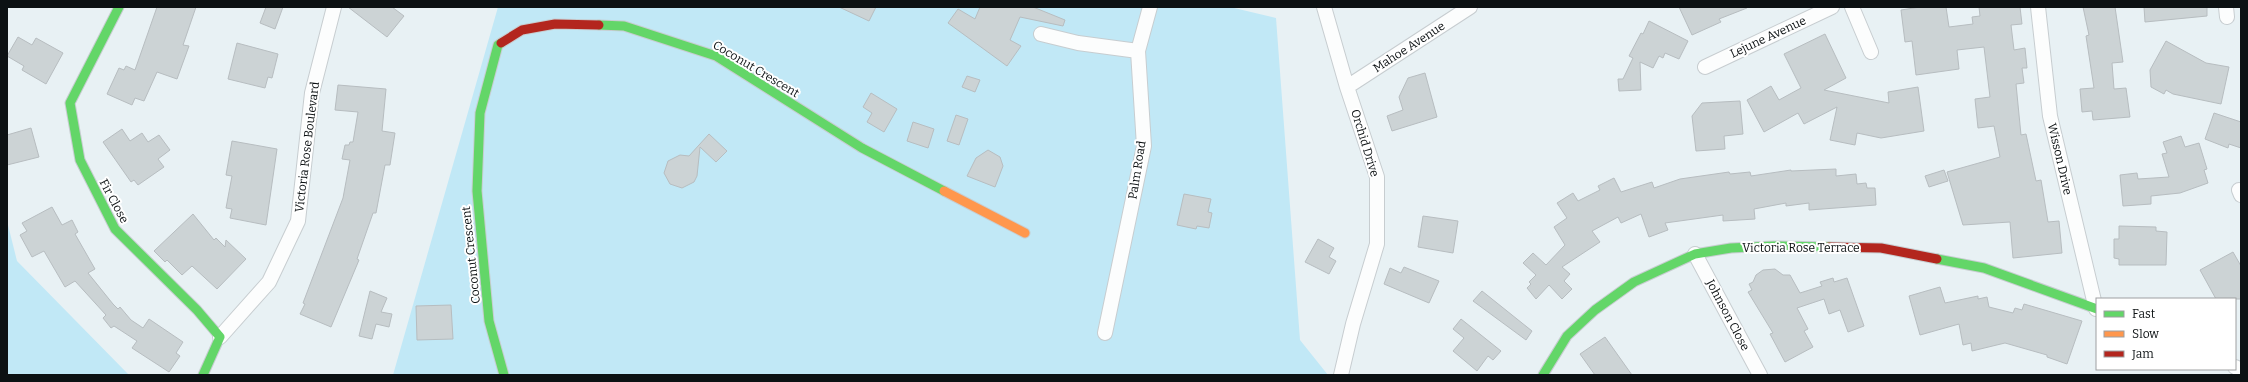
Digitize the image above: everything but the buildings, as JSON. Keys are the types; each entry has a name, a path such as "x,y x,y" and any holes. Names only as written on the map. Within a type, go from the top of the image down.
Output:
{"street":[{"name":"Fir Close","path":"119,7 70,103 80,160 115,229 197,310 220,337"},
{"name":"Victoria Rose Boulevard","path":"220,337 269,282 298,221 312,93 334,7"},
{"name":"Palm Road","path":"1105,333 1144,146 1138,51 1150,7"},
{"name":"Orchid Drive","path":"1324,7 1347,87 1377,177 1376,244 1341,375"},
{"name":"Mahoe Avenue","path":"1347,87 1470,7"},
{"name":"Lejune Avenue","path":"1705,67 1832,7"},
{"path":"1852,7 1871,52"},
{"name":"Wisson Drive","path":"2038,7 2050,116 2096,309"},
{"name":"Coconut Crescent","path":"504,375 489,322 477,192 480,113 498,45 522,30 555,24 624,26 716,56 862,148 1025,234"},
{"path":"1041,34 1078,43 1138,51"},
{"name":"Victoria Rose Terrace","path":"1543,375 1567,336 1595,310 1634,282 1695,254 1731,248 1774,246 1881,248 1984,268 2096,309"},
{"name":"Johnson Close","path":"1695,254 1760,375"},
{"path":"202,375 220,337"},
{"path":"2237,375 2241,371"}],"shaded area":[{"path":"498,7 1230,7 1276,18 1300,340 1328,375 393,375"},
{"path":"7,221 17,261 129,375 7,375"}],"traffic: fast":[{"path":"119,7 70,103 80,160 115,229 197,310 220,337 203,375"},
{"path":"599,25 624,26 716,56 862,148 944,191"},
{"path":"501,43 498,45 480,113 477,191 489,321 504,375"},
{"path":"1543,375 1567,336 1595,310 1634,282 1695,254 1731,248 1774,246 1829,247"},
{"path":"1937,259 1984,268 2096,309"}],"traffic: slow":[{"path":"944,191 1025,233"}],"traffic: jam":[{"path":"501,43 522,30 555,24 599,25"},
{"path":"1829,247 1881,248 1937,259"}]}
